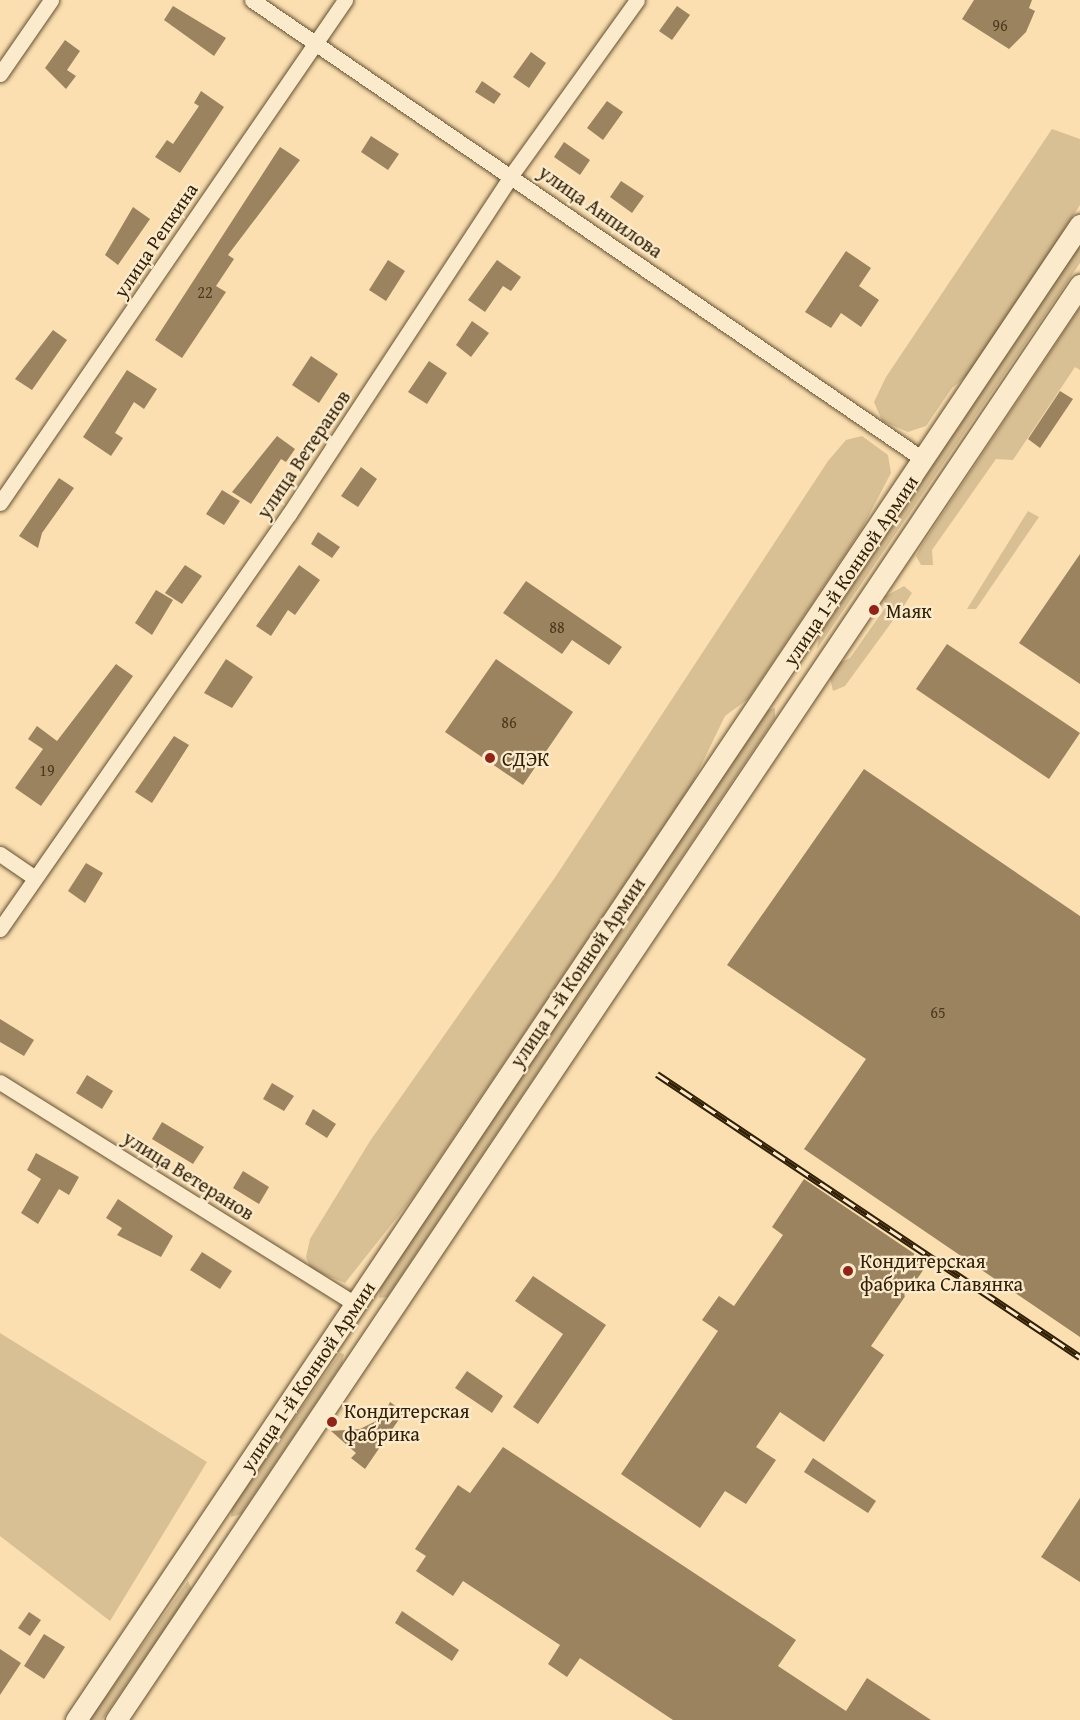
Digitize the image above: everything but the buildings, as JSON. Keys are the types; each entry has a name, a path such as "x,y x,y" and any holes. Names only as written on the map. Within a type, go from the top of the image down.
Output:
{"main road":[{"name":"улица 1-й Конной Армии","path":"76,1720 1080,225"},
{"name":"улица 1-й Конной Армии","path":"116,1720 1080,285"},
{"path":"780,673 807,691"},
{"path":"353,1308 378,1329"},
{"path":"199,1536 229,1555"}],"street":[{"path":"0,74 51,0"},
{"name":"улица Анпилова","path":"252,0 512,174 924,460"},
{"name":"улица Репкина","path":"0,503 345,0"},
{"name":"улица Ветеранов","path":"0,929 289,514 512,174 637,0"},
{"path":"0,854 35,878"},
{"name":"улица Ветеранов","path":"0,1082 353,1308"}],"shaded area":[{"path":"1052,129 1080,139 1080,205 974,370 952,388 926,426 908,432 882,421 874,402 886,377"},
{"path":"1080,245 1080,263 817,649 819,636"},
{"path":"1080,307 1080,370 1075,367 1013,460 996,459 932,550 933,565 921,565 916,556 922,545"},
{"path":"862,436 888,455 891,473 860,532 748,699 725,716 693,782 414,1196 345,1283 311,1269 306,1257 310,1239 370,1141 556,876 828,461 846,440"},
{"path":"1028,511 1039,517 976,609 967,609"},
{"path":"904,586 912,593 905,604 845,686 833,691 830,678 837,664 850,658 885,608 884,597"},
{"path":"775,708 775,718 387,1297 379,1298 380,1288 509,1091 768,710"},
{"path":"0,1333 207,1462 110,1621 0,1536"},
{"path":"340,1353 344,1354 342,1364 241,1514 231,1517 232,1507"},
{"path":"188,1581 192,1590 102,1720 89,1720"}],"railway":[{"path":"657,1074 1080,1357"}],"place":[{"name":"Маяк","path":"874,610"},
{"name":"СДЭК","path":"490,758"},
{"name":"Кондитерская фабрика Славянка","path":"848,1271"},
{"name":"Кондитерская фабрика","path":"332,1422"}]}
